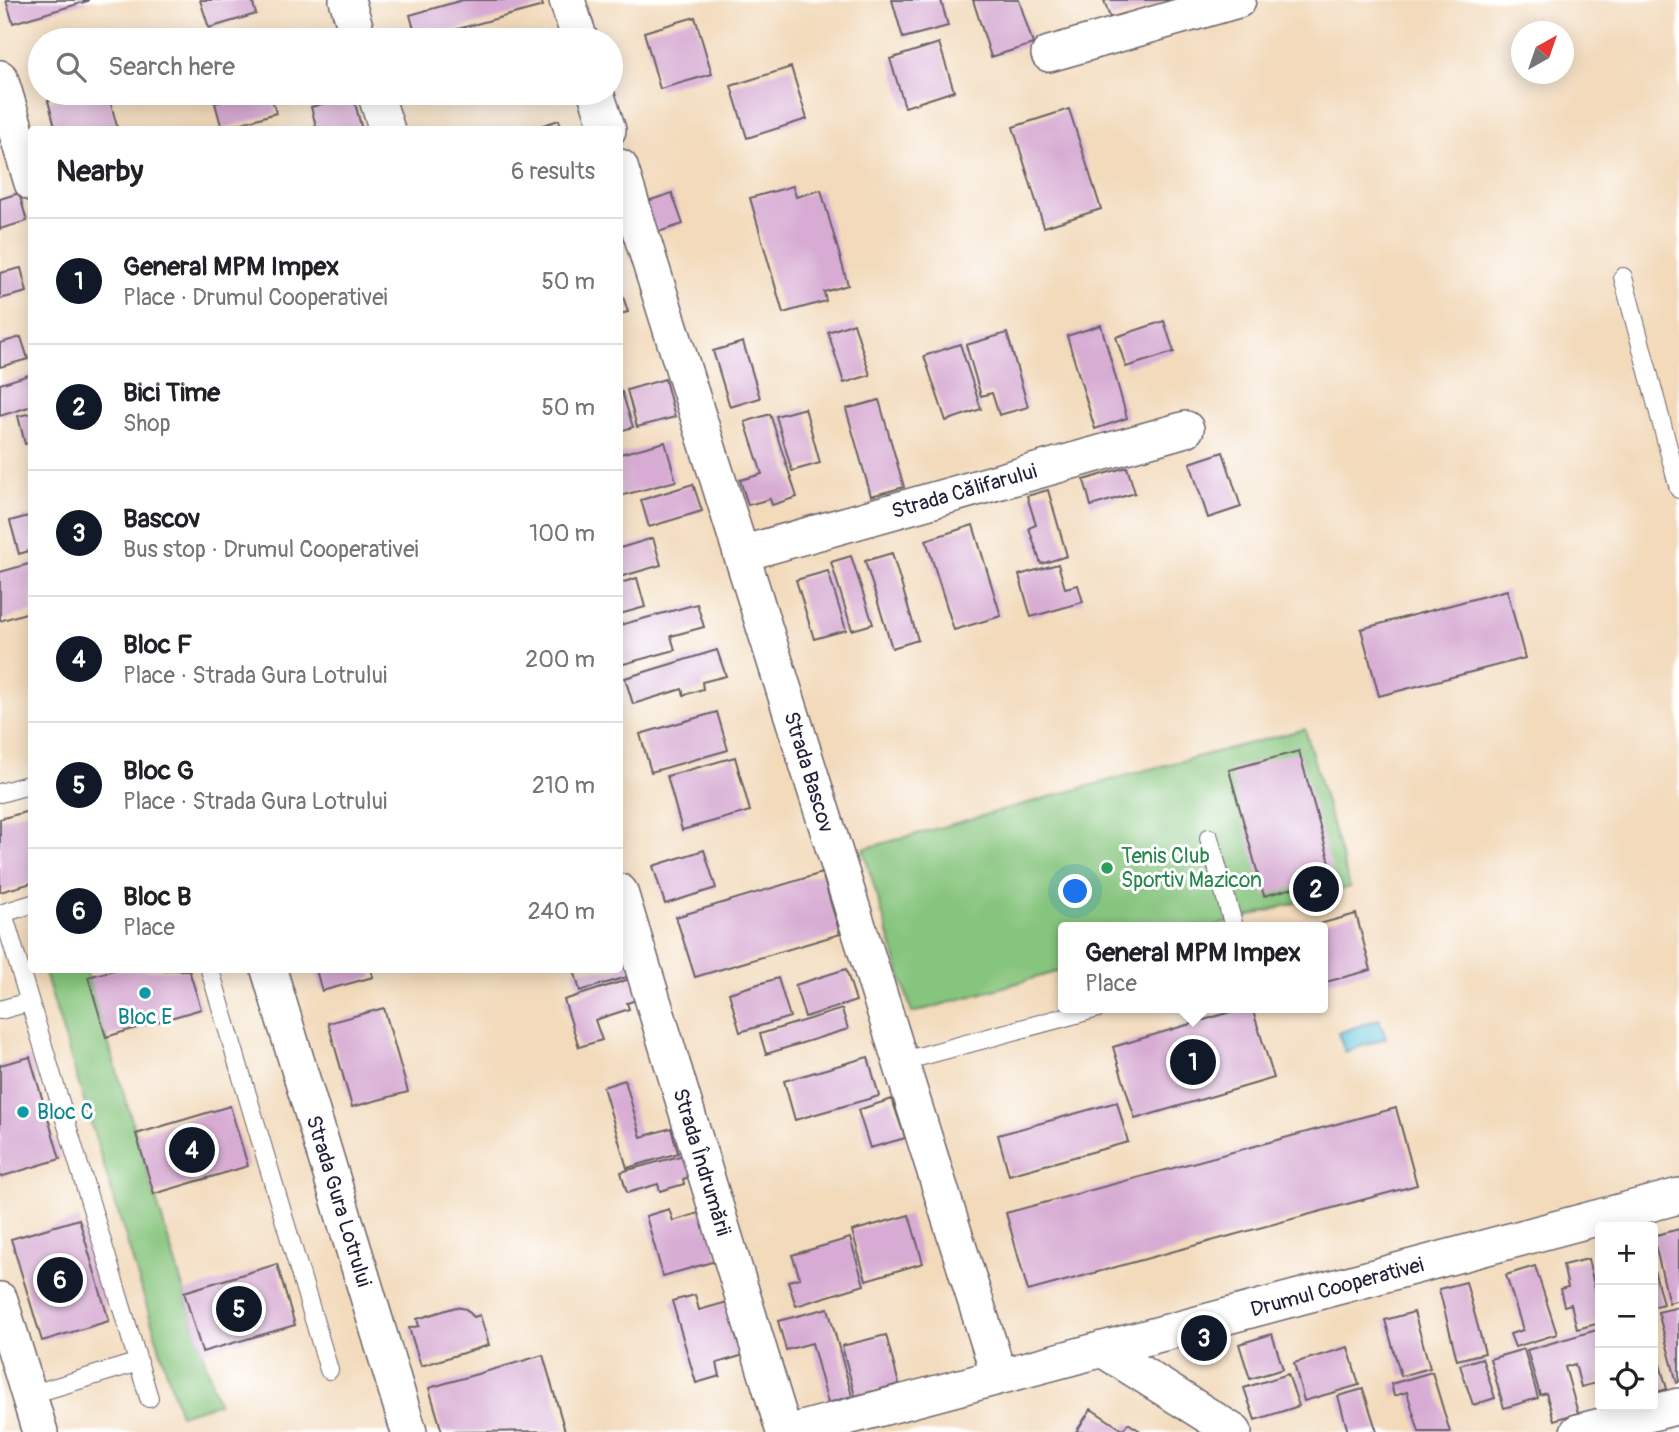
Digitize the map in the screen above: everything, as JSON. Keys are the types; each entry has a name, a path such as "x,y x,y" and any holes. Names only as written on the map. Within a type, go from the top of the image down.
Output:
{"street":[{"path":"347,0 355,28"},
{"path":"567,0 576,28"},
{"path":"1049,54 1238,0"},
{"path":"0,78 28,170"},
{"path":"380,105 386,126"},
{"path":"600,105 607,126"},
{"name":"Strada Bascov","path":"623,177 999,1376"},
{"name":"Strada Călifarului","path":"741,554 1186,429"},
{"name":"Strada Îndrumării","path":"623,901 802,1430"},
{"name":"Strada Gura Lotrului","path":"270,973 409,1432"},
{"name":"Drumul Cooperativei","path":"802,1430 1679,1196"},
{"path":"0,1300 40,1432"},
{"path":"1102,1349 1234,1432"},
{"path":"1578,1432 1679,1406"}],"lane":[{"path":"1623,277 1679,489"},
{"path":"0,793 28,785"},
{"path":"1209,838 1233,922"},
{"path":"28,905 3,913 149,1398"},
{"path":"211,973 329,1370"},
{"path":"0,1010 29,1002"},
{"path":"900,1062 1080,1013"},
{"path":"29,1395 139,1362"}],"green space":[{"name":"Tenis Club Sportiv Mazicon","path":"1305,729 1350,887 1229,922 1058,922 1058,971 912,1013 863,849"},
{"path":"45,973 87,973 218,1403 180,1415"}],"water":[{"path":"1379,1019 1386,1038 1345,1052 1338,1033"}],"building":[{"path":"6,0 88,0 88,1 13,23"},
{"path":"200,0 252,0 256,14 209,28"},
{"path":"463,0 541,0 543,6 461,28 414,28 410,15"},
{"path":"892,0 941,0 948,26 903,38"},
{"path":"973,0 1019,0 1033,44 991,57"},
{"path":"1104,0 1170,0 1171,1 1110,18"},
{"path":"695,17 712,74 660,89 644,32"},
{"path":"939,43 954,91 905,107 890,59"},
{"path":"791,67 807,119 747,138 731,86"},
{"path":"49,105 111,105 117,126 55,126"},
{"path":"216,105 274,105 276,113 232,126 221,126"},
{"path":"356,105 361,126 316,126 311,107"},
{"path":"1069,109 1101,209 1044,227 1013,127"},
{"path":"559,120 561,126 540,126"},
{"path":"793,186 796,197 821,190 848,285 824,292 826,301 783,313 750,198"},
{"path":"19,193 27,221 0,229 0,199"},
{"path":"672,193 683,224 655,233 645,202"},
{"path":"21,268 27,292 0,299 0,273"},
{"path":"623,296 628,312 623,313"},
{"path":"1164,321 1174,352 1126,367 1116,337"},
{"path":"854,323 870,375 844,383 828,332"},
{"path":"1101,325 1127,418 1095,429 1067,336"},
{"path":"1007,333 1028,407 999,415 992,393 981,396 966,345"},
{"path":"21,337 28,359 0,367 0,343"},
{"path":"743,342 760,398 730,407 713,351"},
{"path":"960,344 981,409 946,421 924,356"},
{"path":"28,375 28,407 0,416 0,384"},
{"path":"665,379 675,417 637,427 627,390"},
{"path":"623,395 633,427 623,430"},
{"path":"879,400 904,487 871,496 846,409"},
{"path":"805,408 820,463 792,471 776,416"},
{"path":"28,414 28,443 25,444 18,416"},
{"path":"770,414 797,497 772,505 770,499 748,505 740,480 762,474 745,422"},
{"path":"665,442 676,481 623,495 623,453"},
{"path":"1223,452 1241,507 1208,518 1190,463"},
{"path":"1127,467 1135,493 1091,506 1084,480"},
{"path":"693,484 702,511 649,527 641,500"},
{"path":"1048,490 1067,556 1041,564 1029,528 1036,525 1027,496"},
{"path":"28,516 28,551 19,554 10,521"},
{"path":"973,525 1001,616 954,630 926,540"},
{"path":"653,538 661,565 623,576 623,547"},
{"path":"892,553 918,640 892,648 865,561"},
{"path":"851,556 873,624 852,630 831,562"},
{"path":"28,564 28,612 0,621 0,572"},
{"path":"1058,564 1065,588 1078,585 1083,602 1031,617 1019,575"},
{"path":"828,571 846,630 814,639 796,580"},
{"path":"637,578 645,607 623,613 623,582"},
{"path":"1507,590 1525,658 1379,696 1361,629"},
{"path":"697,604 704,627 671,636 675,650 623,664 623,624"},
{"path":"717,650 726,676 702,682 703,689 684,695 682,689 633,704 625,678"},
{"path":"717,712 728,750 651,772 640,734"},
{"path":"1299,751 1337,888 1300,898 1297,887 1264,896 1229,770"},
{"path":"735,757 750,811 682,830 667,776"},
{"path":"28,811 28,884 0,892 0,819"},
{"path":"704,850 716,888 665,904 653,866"},
{"path":"822,873 840,934 695,977 676,917"},
{"path":"1356,914 1371,970 1328,981 1327,922"},
{"path":"623,954 637,974 580,991 575,973 623,973"},
{"path":"846,969 856,1001 805,1017 795,985"},
{"name":"Bloc E","path":"103,973 190,973 201,1009 106,1037 88,977"},
{"path":"317,973 372,973 373,977 322,991"},
{"path":"636,977 643,998 627,1003 629,1009 595,1020 602,1040 579,1047 564,1000"},
{"path":"778,978 790,1017 740,1032 729,993"},
{"path":"384,1008 408,1092 352,1107 328,1023"},
{"path":"842,1009 848,1029 766,1054 760,1034"},
{"path":"1227,1013 1254,1013 1274,1078 1135,1119 1113,1047"},
{"name":"Bloc C","path":"30,1057 60,1159 0,1177 0,1065"},
{"path":"868,1057 879,1096 795,1120 784,1081"},
{"path":"625,1080 641,1137 671,1128 678,1153 627,1168 603,1087"},
{"path":"892,1099 905,1138 870,1148 858,1110"},
{"path":"1117,1102 1128,1142 1009,1175 998,1135"},
{"path":"230,1106 248,1166 154,1194 136,1134"},
{"path":"1396,1108 1417,1185 1028,1291 1006,1213"},
{"path":"687,1154 694,1176 683,1179 684,1184 660,1191 658,1184 627,1193 621,1172"},
{"path":"669,1209 673,1221 705,1211 719,1260 663,1276 646,1216"},
{"path":"909,1215 923,1263 866,1280 852,1231"},
{"path":"79,1219 109,1321 42,1341 11,1239"},
{"path":"1679,1229 1679,1300 1669,1303 1658,1257 1658,1235"},
{"path":"850,1238 864,1285 796,1306 788,1281 800,1278 792,1255"},
{"path":"1588,1259 1595,1289 1595,1324 1577,1329 1571,1304 1564,1306 1560,1289 1568,1287 1563,1265"},
{"path":"277,1264 295,1325 202,1352 184,1292"},
{"path":"1535,1266 1557,1334 1515,1347 1510,1334 1523,1330 1506,1275"},
{"path":"1466,1282 1485,1353 1457,1360 1439,1289"},
{"path":"1658,1285 1663,1304 1658,1306"},
{"path":"695,1295 699,1310 731,1301 744,1355 717,1363 720,1376 696,1383 672,1301"},
{"path":"456,1307 466,1309 474,1317 480,1315 489,1345 421,1366 409,1328 419,1326 417,1319"},
{"path":"1679,1307 1677,1383 1658,1312"},
{"path":"828,1308 852,1396 828,1403 812,1343 786,1350 778,1321"},
{"path":"1414,1312 1430,1368 1401,1376 1385,1320"},
{"path":"1595,1330 1595,1383 1581,1387 1575,1364 1565,1367 1578,1413 1554,1420 1546,1393 1540,1395 1527,1350"},
{"path":"1272,1334 1283,1369 1250,1379 1239,1344"},
{"path":"886,1335 899,1384 855,1396 842,1346"},
{"path":"1348,1347 1359,1385 1304,1401 1294,1363"},
{"path":"1524,1349 1538,1398 1504,1408 1490,1359"},
{"path":"543,1355 565,1431 442,1432 429,1388"},
{"path":"1482,1358 1495,1398 1473,1405 1460,1365"},
{"path":"1658,1358 1667,1389 1658,1392"},
{"path":"1432,1372 1450,1432 1419,1432 1407,1392 1394,1396 1391,1384"},
{"path":"1288,1374 1299,1406 1255,1420 1244,1388"},
{"path":"1363,1389 1377,1432 1348,1432 1338,1396"},
{"path":"1091,1409 1123,1430 1128,1423 1142,1432 1076,1432"}],"place":[{"name":"Tenis Club Sportiv Mazicon","path":"1107,868"},
{"name":"Bici Time","path":"1316,889"},
{"name":"Bloc E","path":"145,993"},
{"name":"General MPM Impex","path":"1193,1062"},
{"name":"Bloc C","path":"23,1112"},
{"name":"Bloc F","path":"192,1150"},
{"name":"Bloc B","path":"60,1280"},
{"name":"Bloc G","path":"239,1309"},
{"name":"Bascov","path":"1204,1338"}]}
